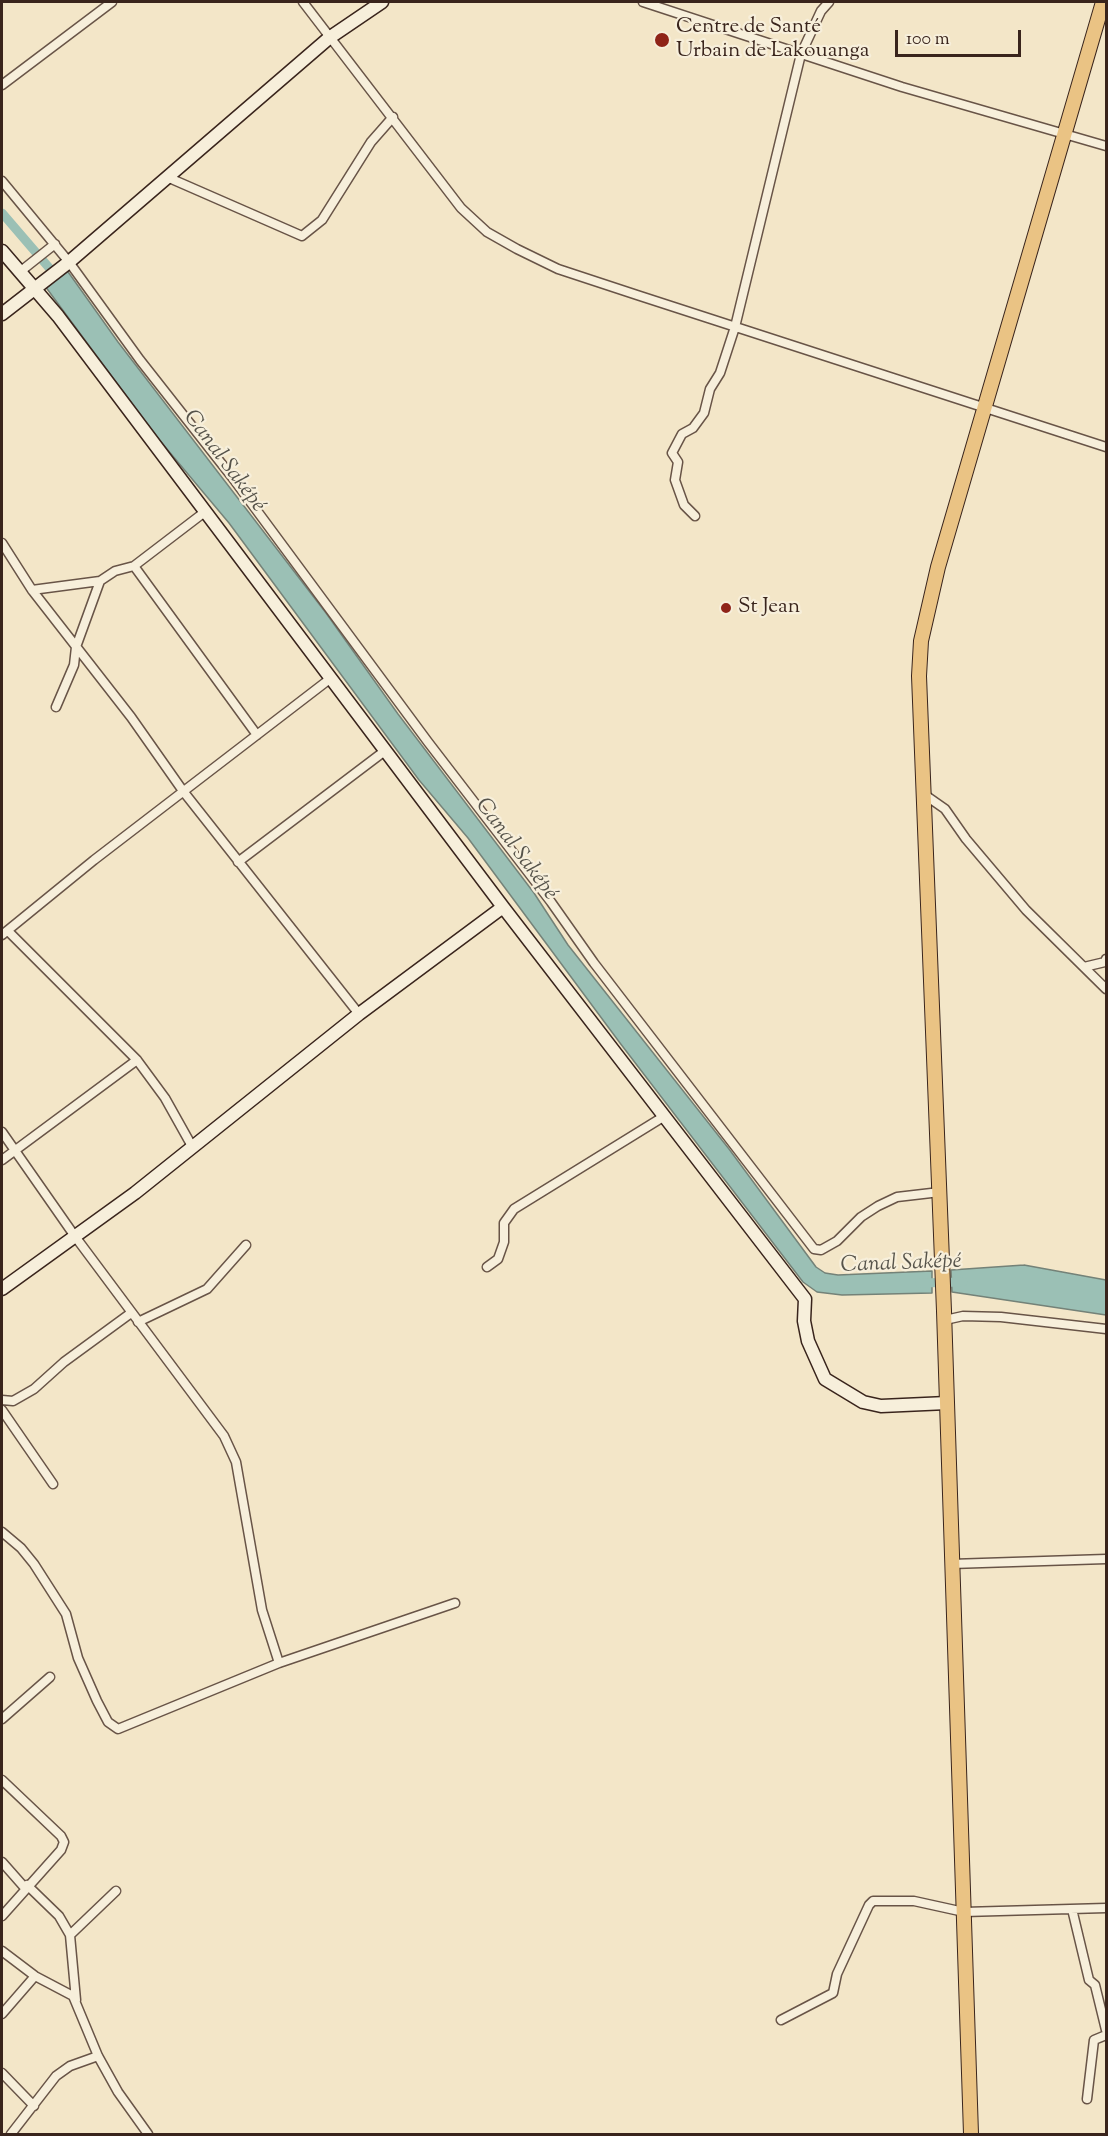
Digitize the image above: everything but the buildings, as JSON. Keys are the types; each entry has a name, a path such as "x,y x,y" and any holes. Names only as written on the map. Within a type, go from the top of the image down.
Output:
{"main road":[{"path":"971,2134 951,1564 945,1316 919,676 921,640 938,567 1103,2"}],"street":[{"path":"2,85 112,2"},
{"path":"303,2 461,208 487,232 558,269 1107,447"},
{"path":"2,314 69,262 329,38 382,2"},
{"path":"643,2 661,4 902,87 1107,146"},
{"path":"695,516 684,505 675,480 678,462 672,453 682,435 693,428 704,413 710,390 720,373 735,327 769,177 801,54 821,11 829,2"},
{"path":"167,177 302,236 322,220 371,142 393,117"},
{"path":"2,181 69,262 140,360 232,477 440,759 551,902 600,972 814,1249 821,1250 837,1241 861,1217 888,1201 916,1193 940,1192"},
{"path":"21,271 55,244"},
{"path":"2,251 58,316 503,907 805,1299 804,1321 808,1341 825,1379 863,1402 881,1406 947,1403"},
{"path":"32,590 100,581 115,571 134,566 206,511"},
{"path":"2,543 32,590 131,717 183,791 360,1014"},
{"path":"134,566 257,735"},
{"path":"56,707 74,665 76,647 100,581"},
{"path":"193,1148 165,1098 137,1060 5,933 93,860 331,678"},
{"path":"238,862 386,750"},
{"path":"925,795 945,809 1026,910 1107,989"},
{"path":"2,1289 193,1148 360,1014 503,907"},
{"path":"1084,967 1105,962 1107,959"},
{"path":"2,1160 137,1060"},
{"path":"487,1267 498,1259 504,1242 504,1223 514,1209 663,1117"},
{"path":"2,1132 74,1235 131,1313 198,1398 224,1436 236,1462 262,1610 279,1663"},
{"path":"138,1322 207,1289 246,1245"},
{"path":"2,1400 13,1401 34,1389 64,1362 131,1313"},
{"path":"945,1316 1001,1317 1107,1329"},
{"path":"2,1410 53,1484"},
{"path":"2,1532 21,1548 34,1564 66,1614 78,1658 97,1701 113,1728 118,1729 279,1663 455,1603"},
{"path":"951,1564 1107,1559"},
{"path":"2,1719 50,1677"},
{"path":"2,1780 61,1836 64,1842 61,1850 26,1886 2,1916"},
{"path":"2,1862 59,1916 70,1935 75,1960 76,2001 98,2056 118,2092 148,2134"},
{"path":"70,1935 116,1891"},
{"path":"781,2020 833,1993 837,1974 869,1905 873,1901 914,1901 964,1912 1107,1908"},
{"path":"1072,1909 1089,1980 1095,1985 1107,2030"},
{"path":"2,1951 35,1976 76,2001"},
{"path":"2,2014 35,1976"},
{"path":"1087,2098 1094,2040 1107,2035"},
{"path":"11,2134 57,2076 70,2066 98,2056"},
{"path":"2,2073 34,2106"}],"water":[{"path":"66,269 118,342 326,613 398,714 534,893 568,945 729,1149 816,1267 825,1273 838,1275 932,1271 932,1293 842,1295 817,1292 803,1282 620,1043 468,838 419,780 229,523 156,436 45,286"},
{"path":"1024,1265 1106,1280 1106,1315 952,1292 951,1270"}],"waterway":[{"name":"Canal Saképé","path":"2,213 57,277"},
{"name":"Canal Saképé","path":"920,1283 963,1282"}],"place":[{"name":"Centre de Santé Urbain de Lakouanga","path":"662,40"},
{"name":"St Jean","path":"726,608"}]}
